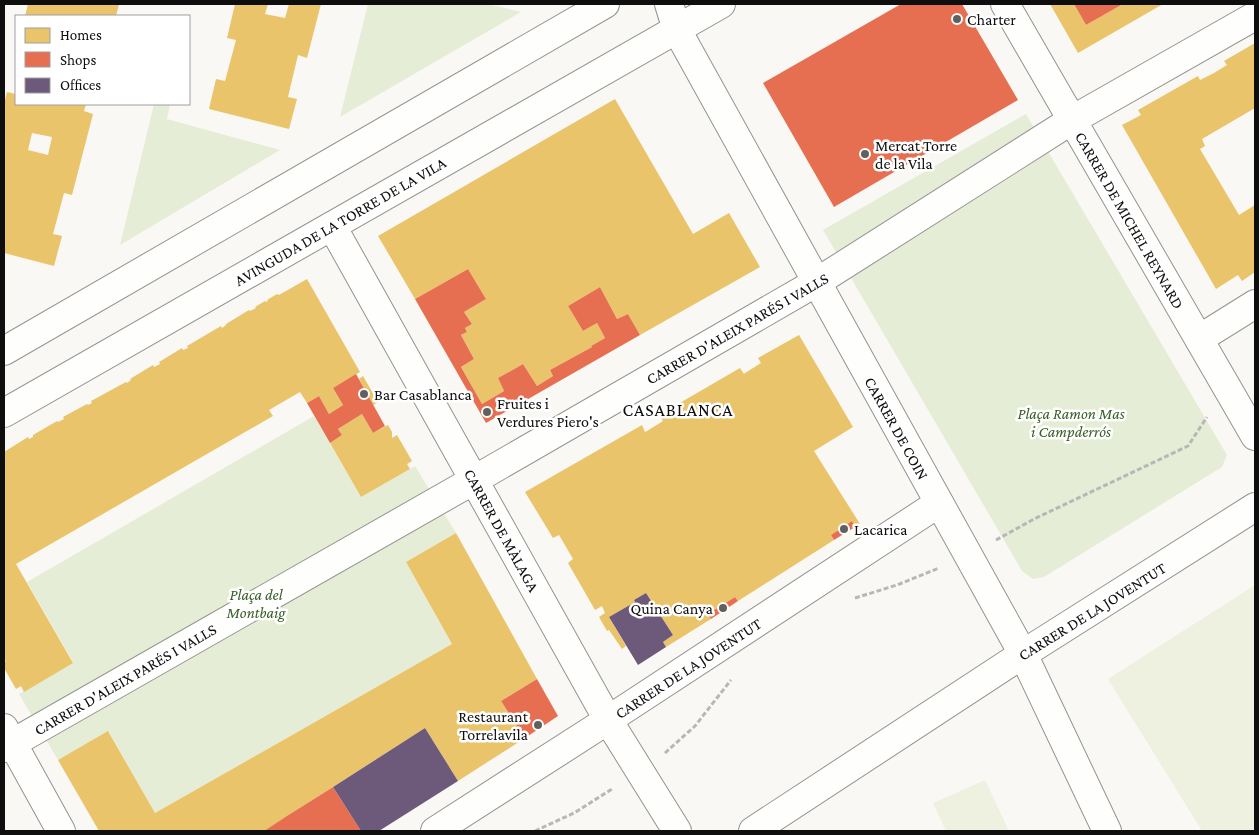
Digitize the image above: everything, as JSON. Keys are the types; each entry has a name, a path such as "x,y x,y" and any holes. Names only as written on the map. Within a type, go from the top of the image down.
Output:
{"street":[{"path":"4,351 605,4"},
{"path":"669,4 677,30"},
{"name":"AVINGUDA DE LA TORRE DE LA VILA","path":"4,414 721,4"},
{"name":"CARRER DE MICHEL REYNARD","path":"1005,4 1255,436"},
{"name":"CARRER D'ALEIX PARÉS I VALLS","path":"7,739 474,480 817,282 1072,120 1255,16"},
{"name":"CARRER DE COIN","path":"677,30 1023,654 1107,831"},
{"name":"CARRER DE MÀLAGA","path":"332,226 608,720 677,831"},
{"path":"1199,339 1255,304"},
{"name":"CARRER DE LA JOVENTUT","path":"435,831 608,720 939,502"},
{"name":"CARRER DE LA JOVENTUT","path":"754,831 1023,654 1255,507"},
{"path":"7,739 61,831"}],"path":[{"path":"852,599 897,585 968,555 1034,519 1188,446 1214,407 1231,394"},
{"path":"535,831 574,813 658,758 695,726 734,675"}],"green space":[{"path":"368,4 488,4 521,12 340,117"},
{"path":"154,105 170,105 167,119 280,150 120,245"},
{"name":"Plaça Ramon Mas i Campderrós","path":"1026,114 1227,455 1222,467 1044,577 1033,579 1022,571 823,230"},
{"name":"Plaça del Montbaig","path":"314,416 361,497 415,466 456,533 406,562 452,644 155,813 109,732 58,760 19,694 73,662 27,582"},
{"path":"1255,585 1255,831 1202,831 1108,679"},
{"path":"985,780 1009,831 946,831 933,803"}],"building: Homes":[{"path":"28,4 119,4 116,15 25,15"},
{"path":"235,4 268,4 265,14 285,18 289,4 321,4 307,58 298,55 288,97 297,99 289,129 209,109 216,79 225,81 236,40 227,38"},
{"path":"1050,4 1074,4 1086,25 1123,4 1163,4 1078,53"},
{"path":"1255,43 1255,108 1202,139 1205,146 1200,149 1239,215 1255,205 1255,272 1242,281 1238,275 1216,289 1122,125 1141,115 1138,110 1198,76 1200,80 1214,73 1227,65 1224,61"},
{"path":"7,92 15,94 15,105 86,105 84,111 93,114 72,195 64,193 53,234 62,236 54,266 4,253 4,104","holes":["32,133 52,137 48,155 28,150"]},
{"path":"615,99 693,234 729,213 760,267 640,335 628,314 617,319 600,287 568,306 583,331 597,323 605,338 550,370 553,376 537,386 523,364 498,378 504,391 482,404 461,367 474,359 461,335 467,332 465,328 472,324 464,312 486,299 468,269 415,299 378,236"},
{"path":"307,279 360,372 333,388 343,405 329,414 319,396 307,403 300,392 269,410 273,416 16,564 73,663 24,692 21,686 16,689 4,668 4,662 6,661 4,658 4,452 28,437 29,439 33,437 33,435 57,421 64,419 63,417 92,403 91,401 127,383 130,379 153,365 154,367 160,364 159,362 182,348 183,350 188,348 187,346 221,326 222,328 249,310 256,308 277,294 279,295"},
{"path":"799,335 853,427 814,451 860,524 855,527 852,521 831,535 834,540 738,601 735,597 708,614 711,619 666,647 663,642 673,635 646,593 634,600 635,602 609,617 626,646 622,649 609,630 607,631 599,617 605,613 602,606 595,610 568,563 573,559 559,535 553,538 525,492 642,425 645,432 647,431 663,421 659,415 740,368 744,374 761,363 758,358"},
{"path":"363,376 378,402 373,405 359,379"},
{"path":"362,414 373,433 388,425 392,432 392,438 397,435 412,461 407,464 410,469 361,497 330,443 342,435 338,429"},
{"path":"456,533 537,679 501,701 525,738 458,781 425,728 264,831 99,831 58,760 108,731 155,813 452,644 406,562"},
{"path":"642,619 654,639 643,645 638,637 641,635 634,623"}],"building: Shops":[{"name":"Mercat Torre de la Vila","path":"901,4 962,4 1018,100 834,207 763,83"},
{"path":"1074,4 1123,4 1086,25"},
{"path":"468,269 486,299 464,312 472,324 465,328 467,332 461,335 474,359 461,367 482,404 504,391 498,378 523,364 537,386 553,376 550,370 605,338 597,323 583,331 568,306 600,287 617,319 628,314 640,335 486,423 415,299"},
{"path":"356,374 385,426 373,433 362,414 338,429 342,435 330,443 307,403 319,396 329,414 343,405 333,388"},
{"path":"852,521 855,527 834,540 831,535"},
{"path":"735,597 738,601 711,619 708,614"},
{"path":"537,679 558,716 525,738 501,701"},
{"path":"333,787 361,831 264,831 287,816"}],"building: Offices":[{"path":"646,593 673,635 663,642 666,647 638,665 609,617 635,602 634,600"},
{"path":"425,728 458,781 379,831 361,831 333,787"}],"place":[{"name":"Charter","path":"957,19"},
{"name":"Mercat Torre de la Vila","path":"865,154"},
{"name":"Bar Casablanca","path":"364,394"},
{"name":"Fruites i Verdures Piero's","path":"487,412"},
{"name":"Lacarica","path":"844,529"},
{"name":"Quina Canya","path":"723,608"},
{"name":"Restaurant Torrelavila","path":"538,725"}],"district":[{"name":"CASABLANCA","path":"678,410"}]}
